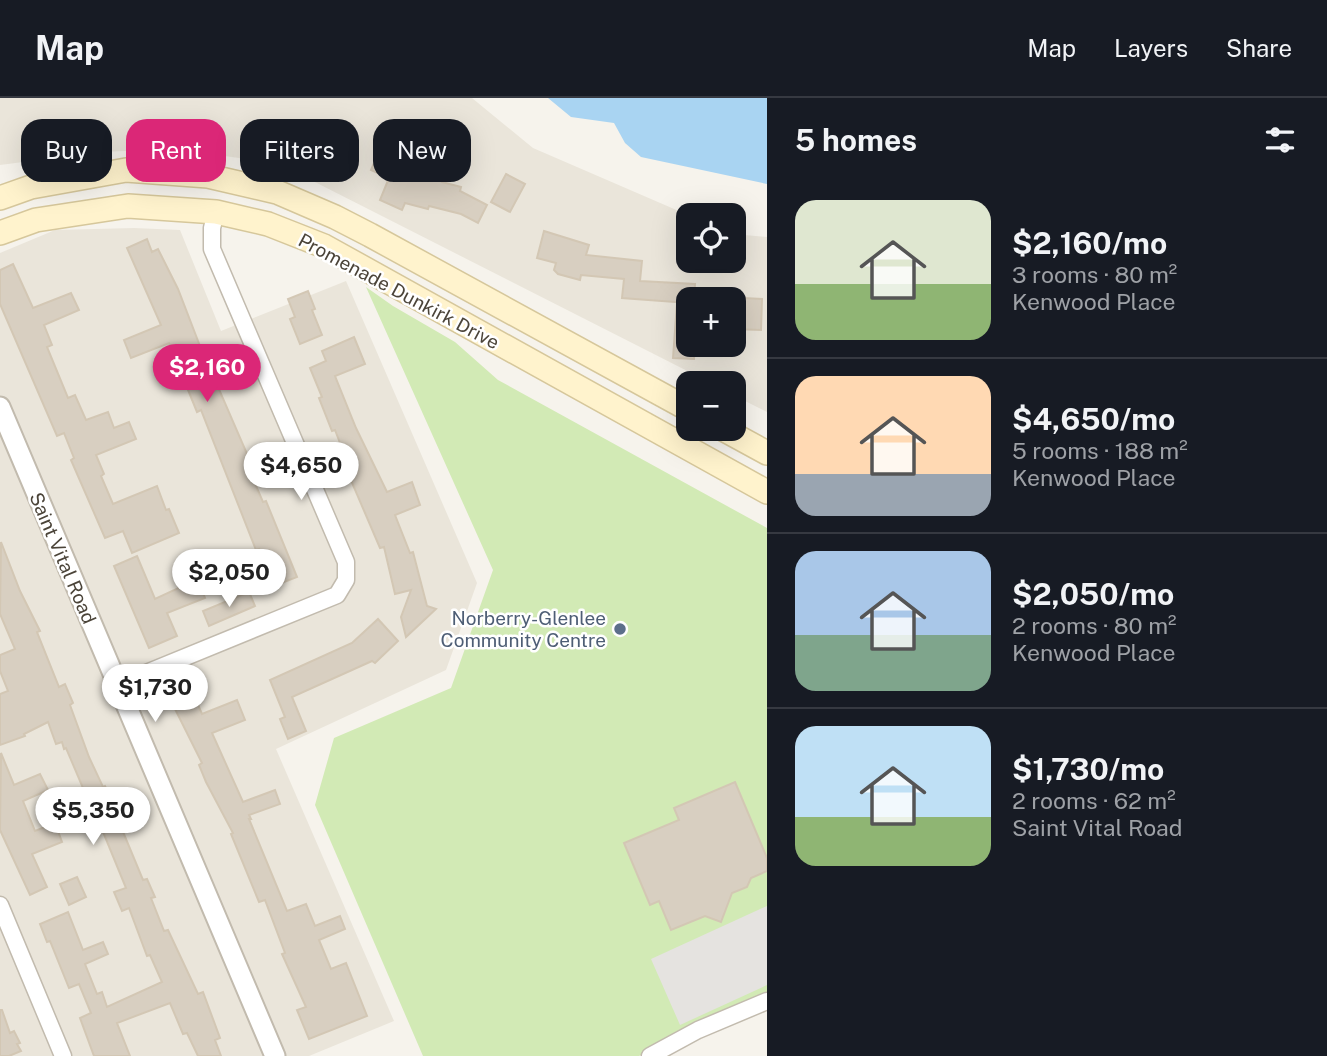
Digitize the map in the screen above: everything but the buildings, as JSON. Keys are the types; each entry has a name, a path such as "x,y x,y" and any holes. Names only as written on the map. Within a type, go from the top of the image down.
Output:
{"main road":[{"name":"Promenade Dunkirk Drive","path":"0,198 31,187 126,170 208,176 277,192 347,223 676,402"},
{"name":"Promenade Dunkirk Drive","path":"0,233 36,220 128,206 216,212 268,224 324,246 767,492"},
{"path":"745,441 767,453"}],"street":[{"path":"117,685 337,594 346,580 346,562 212,249 212,228 216,212"},
{"name":"Saint Vital Road","path":"0,407 275,1056"},
{"path":"0,905 64,1056"},
{"path":"650,1056 698,1030 767,1001"}],"shaded area":[{"path":"0,98 472,98 533,148 676,210 676,273 746,273 746,235 767,237 767,412 746,402 746,371 687,371 315,182 359,182 359,119 240,119 240,158 226,156 226,119 126,119 126,151 112,152 112,119 21,119 21,162 0,165"},
{"path":"55,230 180,230 221,331 346,281 477,583 446,670 276,749 394,1021 309,1056 0,1056 0,253"},
{"path":"767,906 767,985 680,1025 651,959"}],"green space":[{"name":"Norberry-Glenlee Community Centre","path":"366,287 455,342 498,380 767,528 767,997 692,1026 639,1056 423,1056 315,805 334,738 451,688 493,570"}],"water":[{"path":"548,98 767,98 767,184 641,157 625,143 614,123 571,117"}],"place":[{"name":"Norberry-Glenlee Community Centre","path":"620,629"}]}
